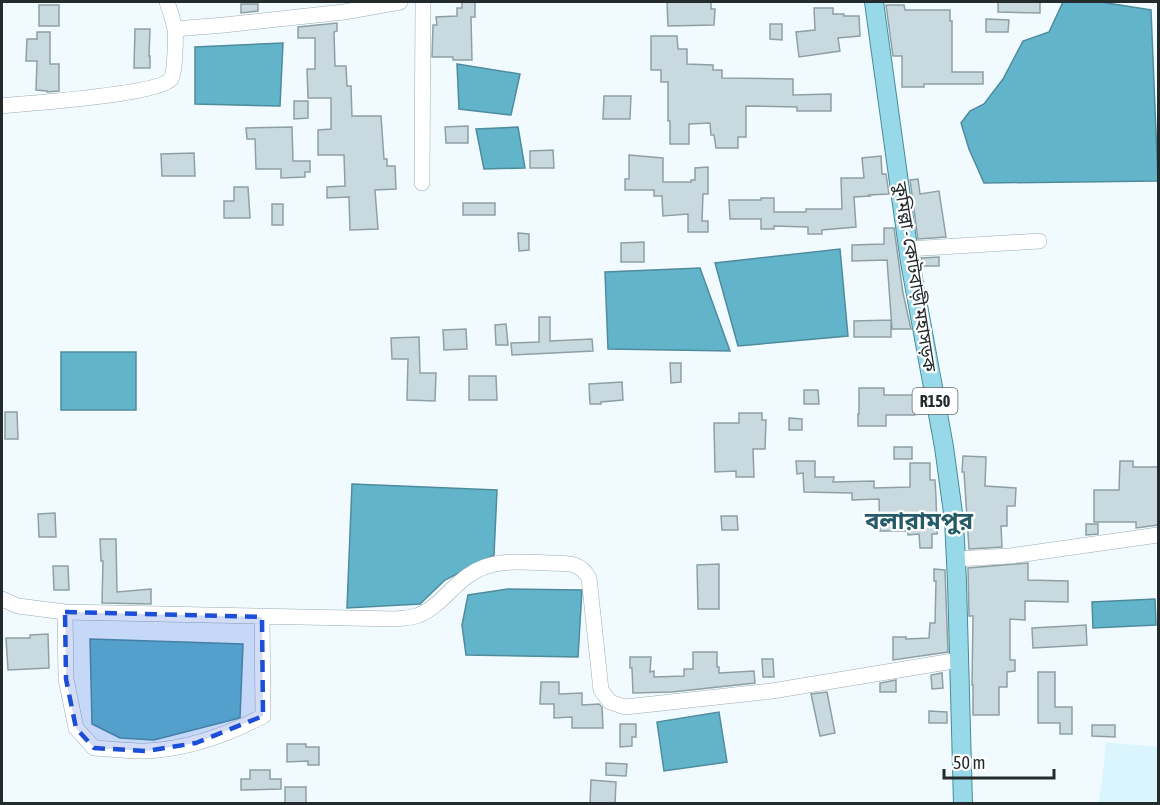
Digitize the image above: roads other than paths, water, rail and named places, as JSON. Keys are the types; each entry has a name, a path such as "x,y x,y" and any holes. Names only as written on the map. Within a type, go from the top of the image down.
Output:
{"main road":[{"name":"কুমিল্লা - কোটবাড়ী মহাসড়ক","path":"874,2 908,249 944,447 954,520 963,804"}],"street":[{"path":"2,106 133,93 171,80 174,71 175,29 167,2"},
{"path":"175,29 344,12 400,2"},
{"path":"422,183 423,2"},
{"path":"908,249 1039,241"},
{"path":"956,559 1010,556 1158,535"},
{"path":"2,599 18,606 64,612 396,619 417,616 431,608 470,574 489,566 508,561 572,565 584,569 589,578 601,690 610,702 626,707 772,691 959,660"},
{"path":"64,612 66,679 76,728 94,748 146,751 196,743 237,730 263,716 262,617"}],"water":[{"path":"1063,2 1101,2 1151,10 1158,181 984,183 969,149 961,123 970,111 984,104 1003,79 1023,41 1049,32"},
{"path":"283,43 280,106 195,104 195,47"},
{"path":"457,64 520,74 511,115 459,109"},
{"path":"518,127 525,168 484,169 476,129"},
{"path":"840,249 848,336 738,346 715,263"},
{"path":"700,268 730,351 608,349 605,272"},
{"path":"61,352 136,352 136,410 61,410"},
{"path":"352,484 497,490 494,555 445,580 420,604 347,608"},
{"path":"508,589 582,590 578,657 466,655 462,625 468,595"},
{"path":"1155,599 1156,625 1093,628 1092,602"},
{"path":"90,639 243,644 240,718 154,740 120,738 92,724"},
{"path":"719,712 727,762 664,771 657,722"}],"district":[{"name":"বলারামপুর","path":"919,521"}]}
